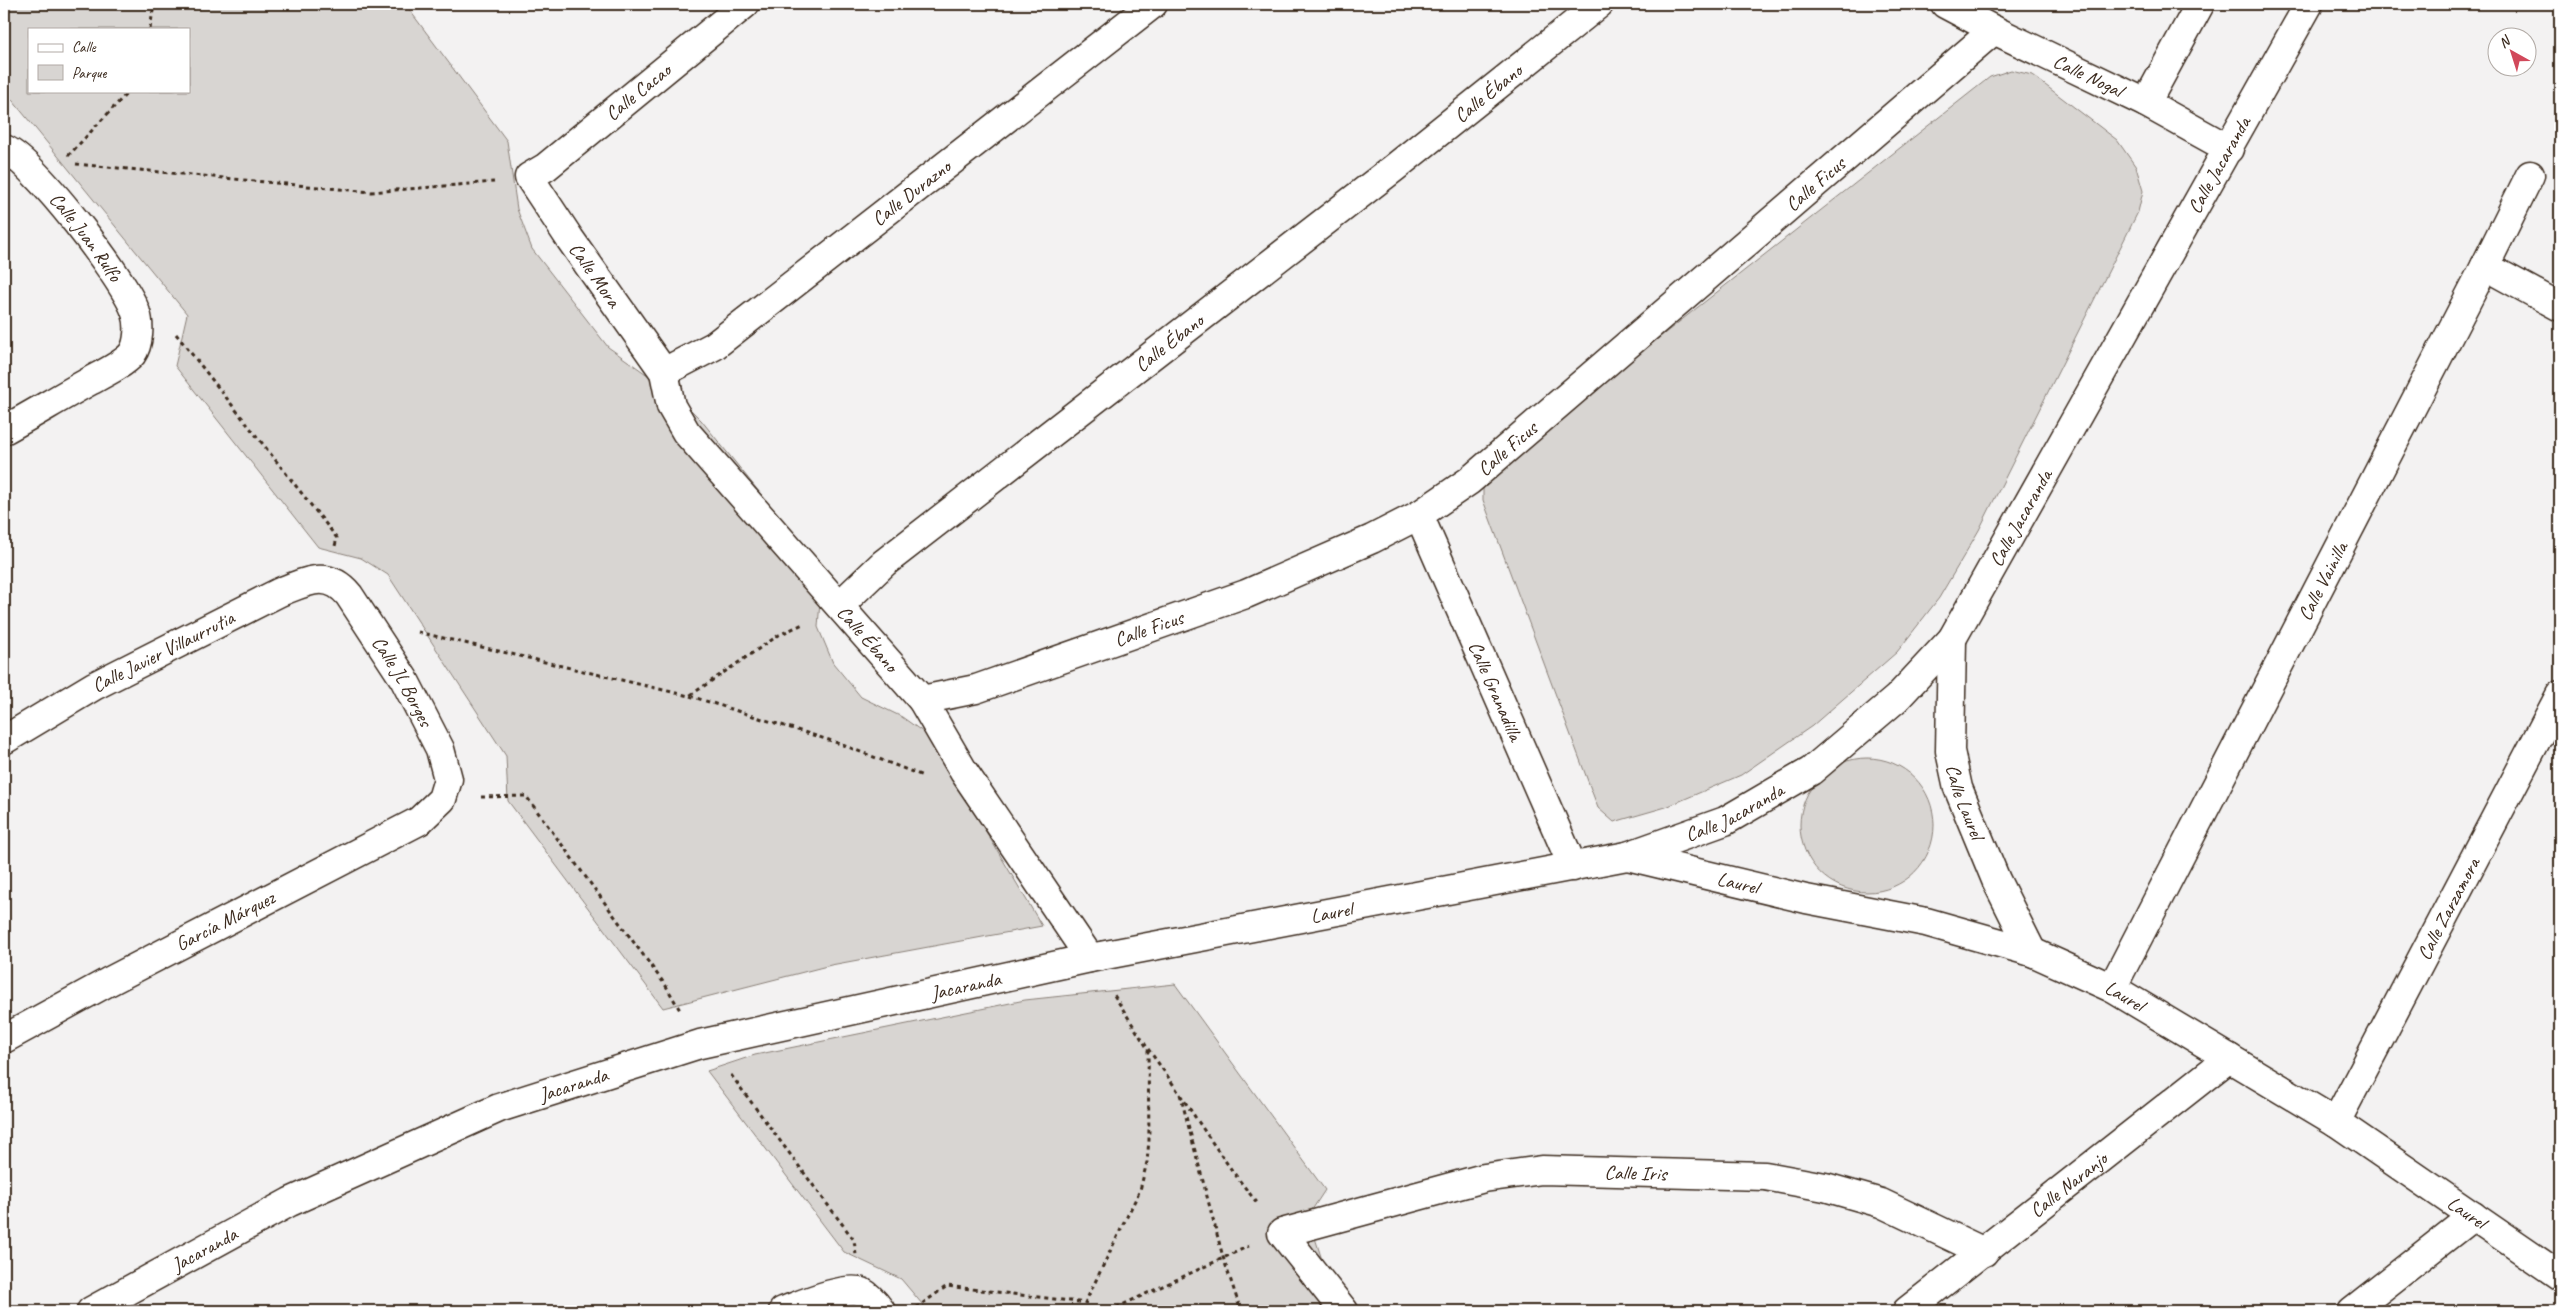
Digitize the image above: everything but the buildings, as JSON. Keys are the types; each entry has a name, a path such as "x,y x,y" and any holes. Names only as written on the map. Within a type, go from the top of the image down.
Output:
{"street":[{"name":"Calle Cacao","path":"529,177 546,167 745,4"},
{"name":"Calle Durazno","path":"664,372 714,346 1153,4"},
{"name":"Calle Ébano","path":"1090,958 964,772 922,700 840,605 884,563 1394,168 1599,4"},
{"name":"Calle Nogal","path":"1946,4 1994,30 2146,103 2229,149"},
{"path":"2146,103 2200,4"},
{"name":"Calle Jacaranda","path":"1573,867 1627,856 1725,821 1811,771 1897,698 1952,639 2309,4"},
{"name":"Calle Ficus","path":"922,700 976,689 1246,594 1372,539 1419,515 1469,481 1994,30"},
{"name":"Calle Juan Rulfo","path":"8,150 52,172 120,281 137,314 138,335"},
{"name":"Calle Vainilla","path":"2112,988 2485,266 2530,175"},
{"name":"Calle Mora","path":"529,177 570,239 664,372"},
{"path":"2485,266 2560,307"},
{"path":"4,430 109,370 132,354 138,335"},
{"path":"664,372 672,406 686,432 840,605"},
{"name":"Calle Granadilla","path":"1419,515 1573,867"},
{"name":"Calle JL Borges","path":"329,579 340,584 366,620 404,679 440,748 448,778 442,799"},
{"name":"Calle Javier Villaurrutia","path":"4,740 94,686 280,592 309,581 329,579"},
{"name":"Calle Laurel","path":"1952,639 1950,751 1958,788 1992,872 2032,952"},
{"name":"Calle Zarzamora","path":"2336,1122 2560,695"},
{"name":"García Márquez","path":"4,1040 108,982 419,821 442,799"},
{"name":"Laurel","path":"1627,856 1806,899 1926,922 2032,952 2112,988 2336,1122 2560,1276"},
{"name":"Laurel","path":"1090,958 1573,867"},
{"name":"Jacaranda","path":"91,1311 290,1202 499,1108 700,1044 1090,958"},
{"name":"Calle Naranjo","path":"1907,1311 2229,1058"},
{"name":"Calle Iris","path":"1282,1233 1484,1178 1542,1170 1764,1176 1825,1187 1881,1203 1984,1252"},
{"path":"2352,1311 2473,1216"},
{"path":"1282,1233 1344,1311"},
{"path":"783,1311 838,1293 873,1302"}],"path":[{"path":"150,28 154,4"},
{"path":"52,172 129,92"},
{"path":"52,172 371,192 510,181 529,177"},
{"path":"138,335 172,328 337,538 329,579"},
{"path":"689,696 779,635 840,605"},
{"path":"366,620 689,696 835,742 928,779"},
{"path":"442,799 526,796 666,986 700,1044 734,1077 854,1240 873,1302"},
{"path":"1090,958 1148,1049 1179,1091 1228,1165 1282,1233 1223,1257 1110,1311"},
{"path":"1081,1311 1087,1303 1140,1190 1147,1162 1149,1140 1148,1049"},
{"path":"1179,1091 1223,1257 1240,1311"},
{"path":"911,1311 947,1286 1087,1303"}],"green space":[{"path":"4,4 405,4 507,141 517,209 532,249 608,347 676,395 701,420 827,576 820,601 818,627 833,663 861,697 902,717 930,737 1042,926 831,965 663,1008 508,801 506,756 388,575 361,558 318,547 175,366 187,314 4,90"},
{"path":"2011,70 2032,75 2117,140 2136,167 2143,191 2138,212 1979,530 1939,598 1897,652 1812,726 1741,775 1666,807 1614,822 1598,808 1483,500 1483,484 1495,467 1990,77"},
{"path":"1867,758 1893,763 1914,778 1929,799 1934,825 1929,851 1914,872 1893,887 1867,892 1841,887 1820,872 1805,851 1800,825 1805,799 1820,778 1841,763"},
{"path":"1175,984 1325,1190 1308,1216 1324,1266 1354,1311 928,1311 901,1279 844,1252 707,1071 755,1055 1025,1000"}]}
